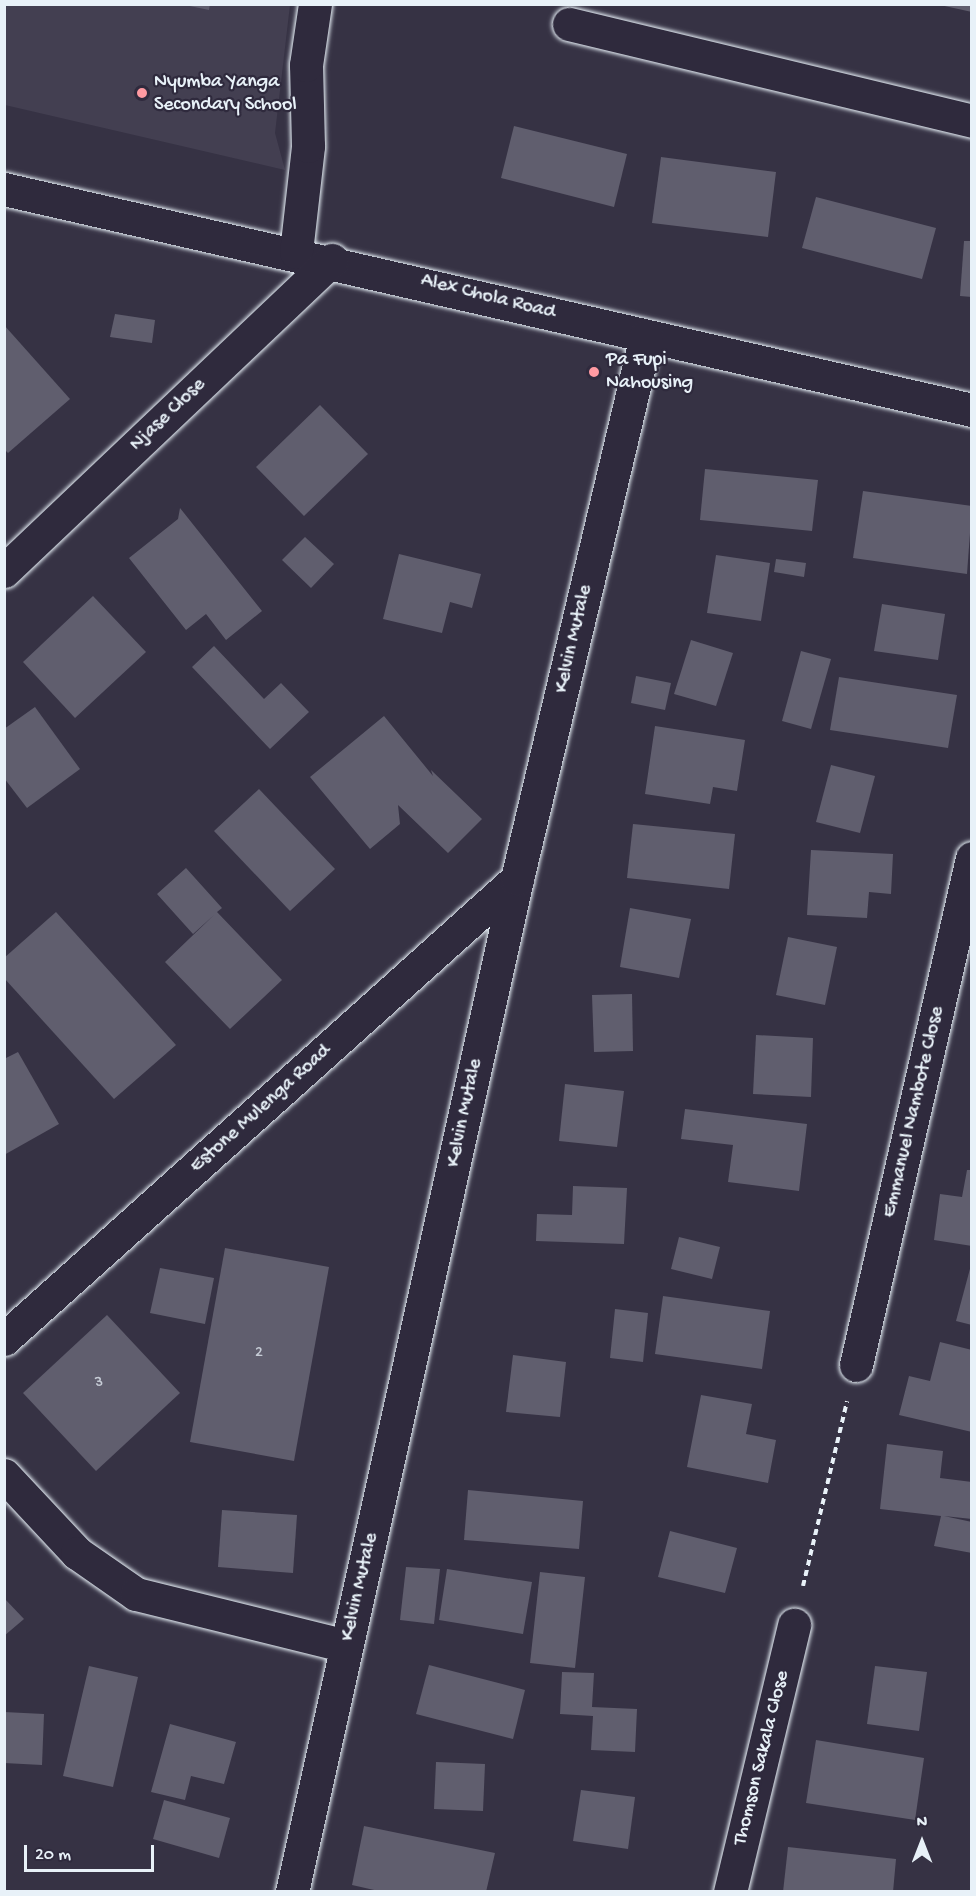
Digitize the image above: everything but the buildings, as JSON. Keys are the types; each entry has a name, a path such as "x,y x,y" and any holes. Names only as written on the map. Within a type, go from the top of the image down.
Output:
{"street":[{"path":"296,252 308,146 306,65 315,4"},
{"path":"569,24 972,120"},
{"name":"Alex Chola Road","path":"4,189 332,260 646,336 972,410"},
{"name":"Njase Close","path":"4,571 332,260"},
{"name":"Kelvin Mutale","path":"291,1892 517,879 646,336"},
{"name":"Emmanuel Nambote Close","path":"856,1365 972,858"},
{"name":"Estone Mulenga Road","path":"4,1339 517,879"},
{"path":"4,1475 77,1553 136,1594 346,1646"},
{"name":"Thomson Sakala Close","path":"730,1892 794,1625"}],"path":[{"path":"794,1625 856,1365"}],"shaded area":[{"name":"Nyumba Yanga Secondary School","path":"5,5 290,5 275,133 285,170 5,105"}],"place":[{"name":"Nyumba Yanga Secondary School","path":"142,93"},
{"name":"Pa Fupi Nahousing","path":"594,372"}]}
